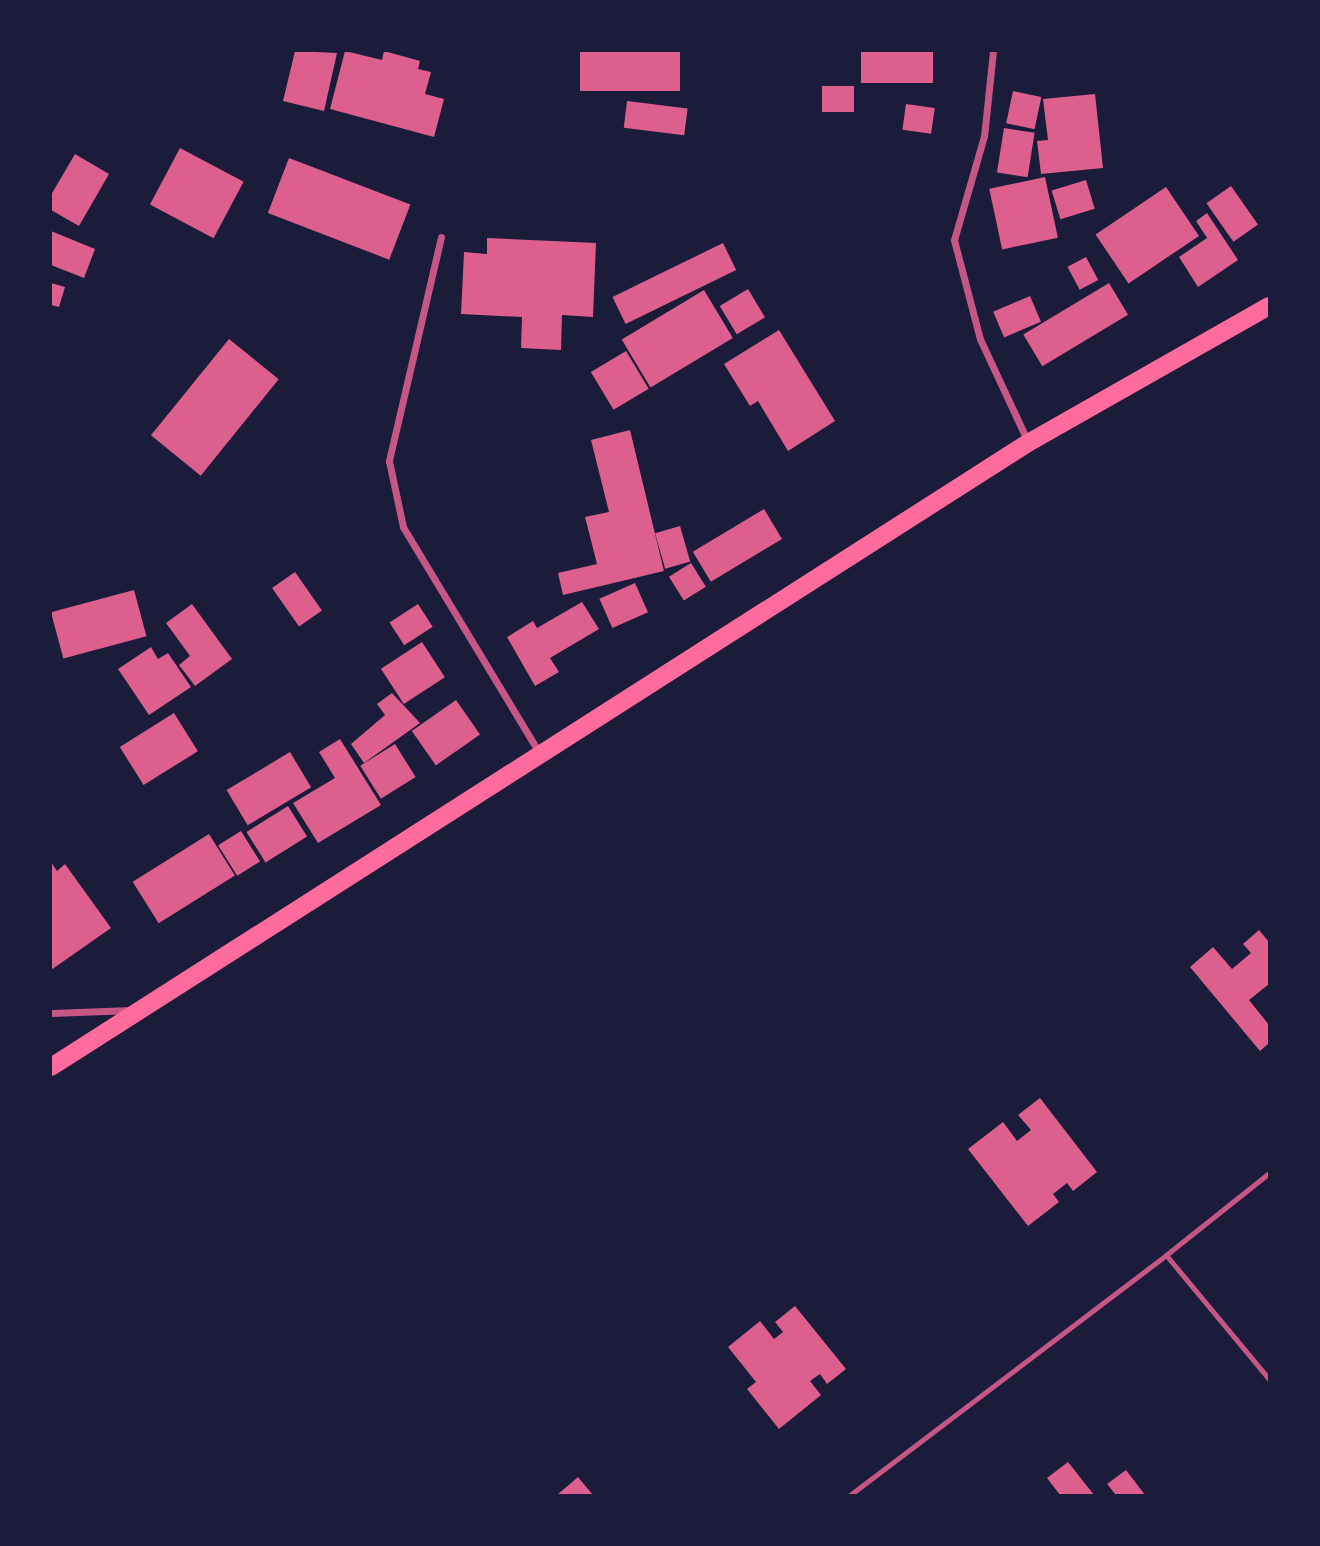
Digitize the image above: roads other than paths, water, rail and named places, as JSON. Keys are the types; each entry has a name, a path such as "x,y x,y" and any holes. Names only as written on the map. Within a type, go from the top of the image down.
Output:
{"main road":[{"path":"51,1067 1028,443 1269,306"}],"street":[{"path":"993,51 984,136 954,240 980,339 1028,443"},
{"path":"441,237 389,461 403,527 540,755"},
{"path":"51,1013 140,1010"}],"lane":[{"path":"850,1495 1166,1255 1269,1173"},
{"path":"1166,1255 1269,1379"}]}
